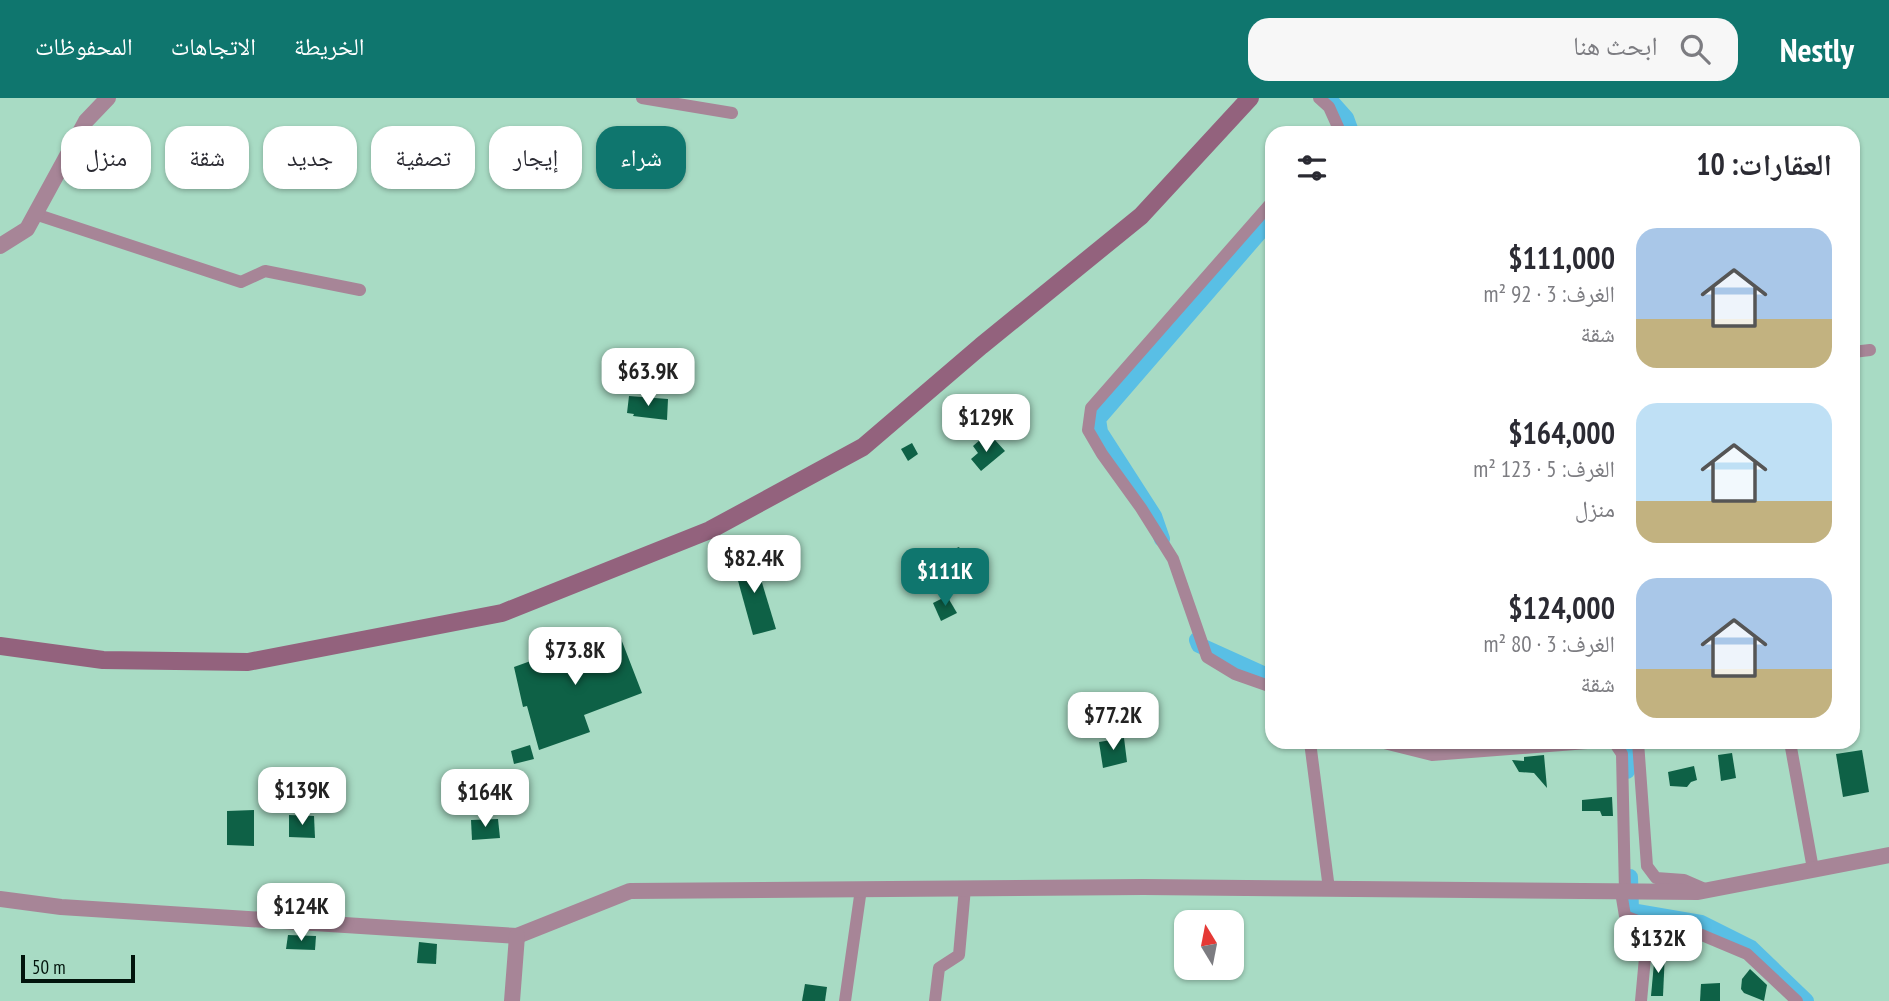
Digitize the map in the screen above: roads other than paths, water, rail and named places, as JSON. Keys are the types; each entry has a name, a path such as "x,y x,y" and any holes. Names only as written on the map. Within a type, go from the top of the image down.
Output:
{"main road":[{"path":"0,646 103,660 248,662 502,613 710,530 863,447 981,346 1141,216 1250,98"}],"street":[{"path":"0,246 27,229 86,121 108,98"},
{"path":"642,98 732,113"},
{"path":"1319,98 1329,107 1338,126"},
{"path":"1265,210 1090,408 1088,430 1174,559 1207,657 1236,674 1265,684"},
{"path":"35,214 241,282 265,271 360,290"},
{"path":"1860,351 1870,350"},
{"path":"1311,749 1329,889"},
{"path":"1408,749 1432,755 1510,749"},
{"path":"1619,749 1622,754 1625,916 1648,925 1697,933 1747,954 1797,1001"},
{"path":"1639,749 1647,866 1656,878 1684,880 1707,890"},
{"path":"1791,749 1813,869"},
{"path":"0,899 61,907 517,936 630,891 1143,887 1623,892 1707,890 1889,855"},
{"path":"935,1001 939,968 960,955 965,888"},
{"path":"845,1001 861,889"},
{"path":"1641,1001 1648,925"},
{"path":"512,1001 517,936"}],"waterway":[{"path":"1328,98 1346,118 1349,126"},
{"path":"1162,539 1154,516 1100,432 1098,419 1265,226"},
{"path":"1197,640 1199,645 1265,675"},
{"path":"1626,749 1627,771"},
{"path":"1630,877 1631,911 1701,923 1751,948 1806,1001"}]}
